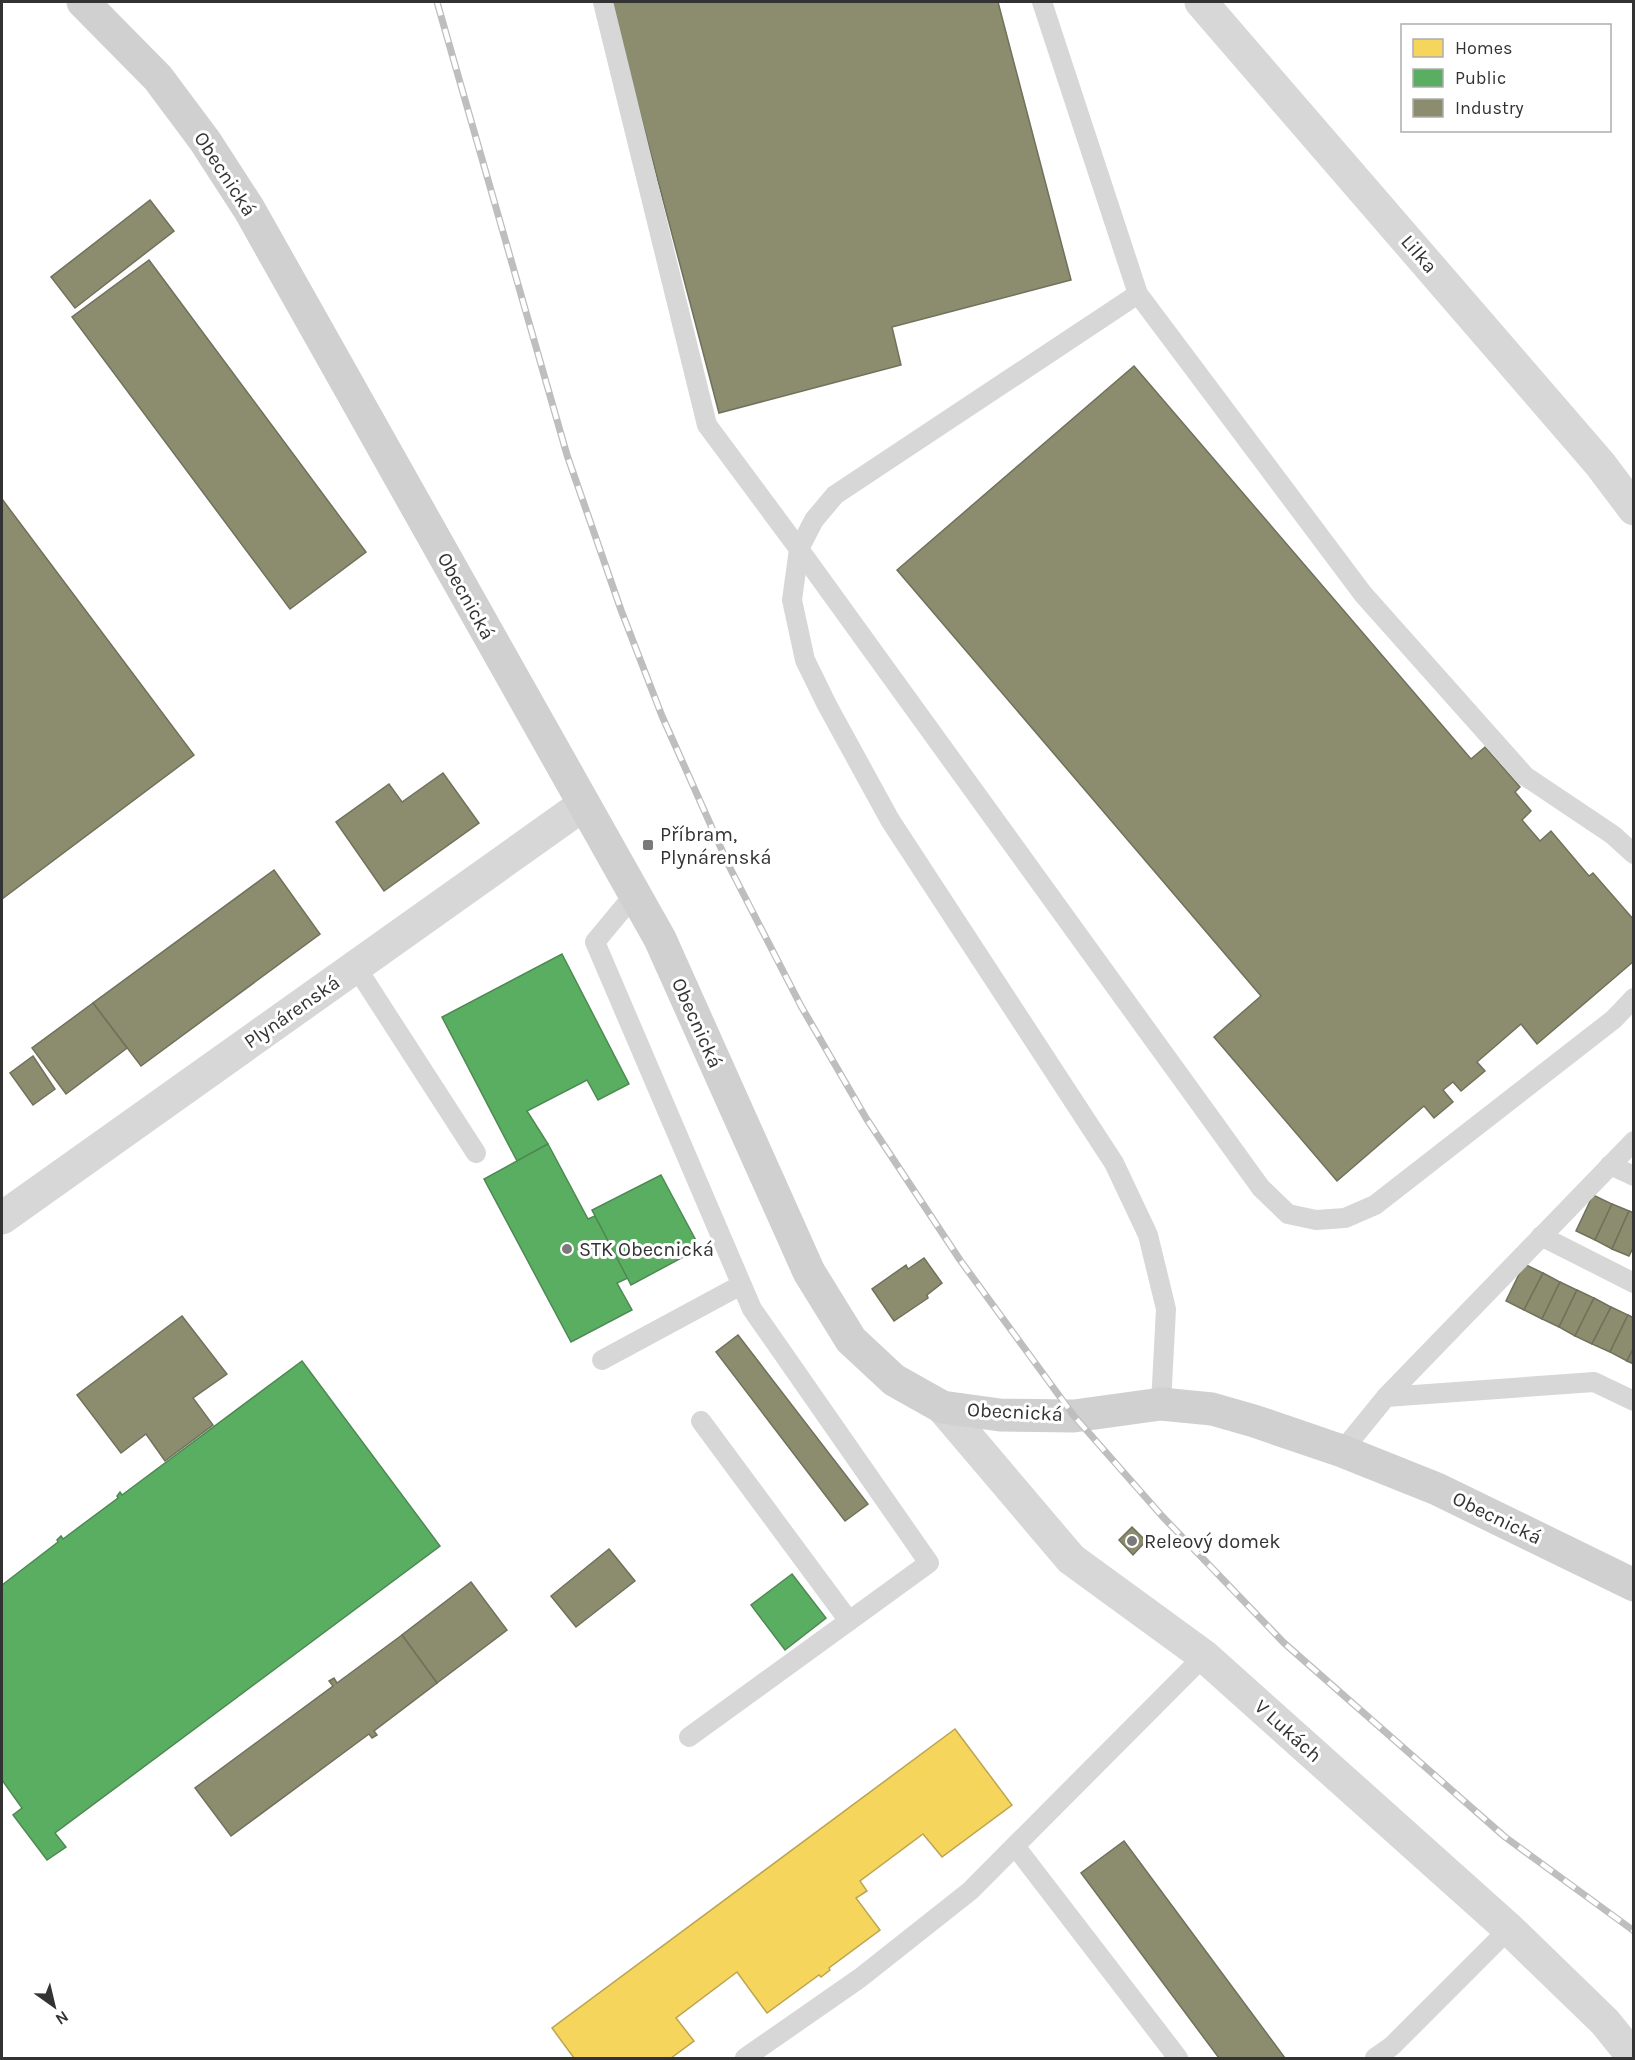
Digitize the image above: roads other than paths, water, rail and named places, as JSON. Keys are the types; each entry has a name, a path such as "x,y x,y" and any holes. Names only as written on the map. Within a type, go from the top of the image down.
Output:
{"street":[{"name":"Obecnická","path":"83,2 158,78 206,141 249,209 660,939 809,1272 851,1340 894,1380 942,1407 1000,1415 1074,1416 1161,1404 1212,1409 1254,1421 1342,1451 1437,1489 1634,1585"},
{"name":"Lilka","path":"1201,2 1600,464 1634,509"},
{"name":"Plynárenská","path":"2,1218 583,805"},
{"name":"V Lukách","path":"942,1407 1071,1559 1204,1656 1509,1929 1605,2022 1634,2058"}],"lane":[{"path":"603,2 707,425 1261,1188 1288,1214 1316,1220 1345,1218 1375,1205 1614,1018 1634,998"},
{"path":"1042,2 1138,294 1363,594 1525,776 1613,835 1634,854"},
{"path":"1138,294 835,495 814,520 799,549 792,600 805,660 890,820 1114,1163 1148,1235 1166,1309 1161,1404"},
{"path":"634,895 595,942 752,1310 929,1563 689,1737"},
{"path":"356,967 476,1153"},
{"path":"1342,1451 1386,1397 1634,1141"},
{"path":"1610,1165 1634,1176"},
{"path":"1541,1236 1634,1283"},
{"path":"602,1360 741,1285"},
{"path":"1386,1397 1594,1382 1634,1401"},
{"path":"701,1421 849,1621"},
{"path":"745,2058 860,1978 970,1891 1204,1656"},
{"path":"1015,1846 1178,2058"},
{"path":"1375,2058 1392,2046 1509,1929"}],"railway":[{"path":"437,2 567,455 621,610 662,716 729,866 801,1006 866,1118 960,1260 1074,1416 1162,1516 1284,1643 1505,1837 1634,1931"}],"place":[{"name":"Příbram, Plynárenská","path":"648,845"},
{"name":"STK Obecnická","path":"567,1249"},
{"name":"Releový domek","path":"1132,1541"}]}
